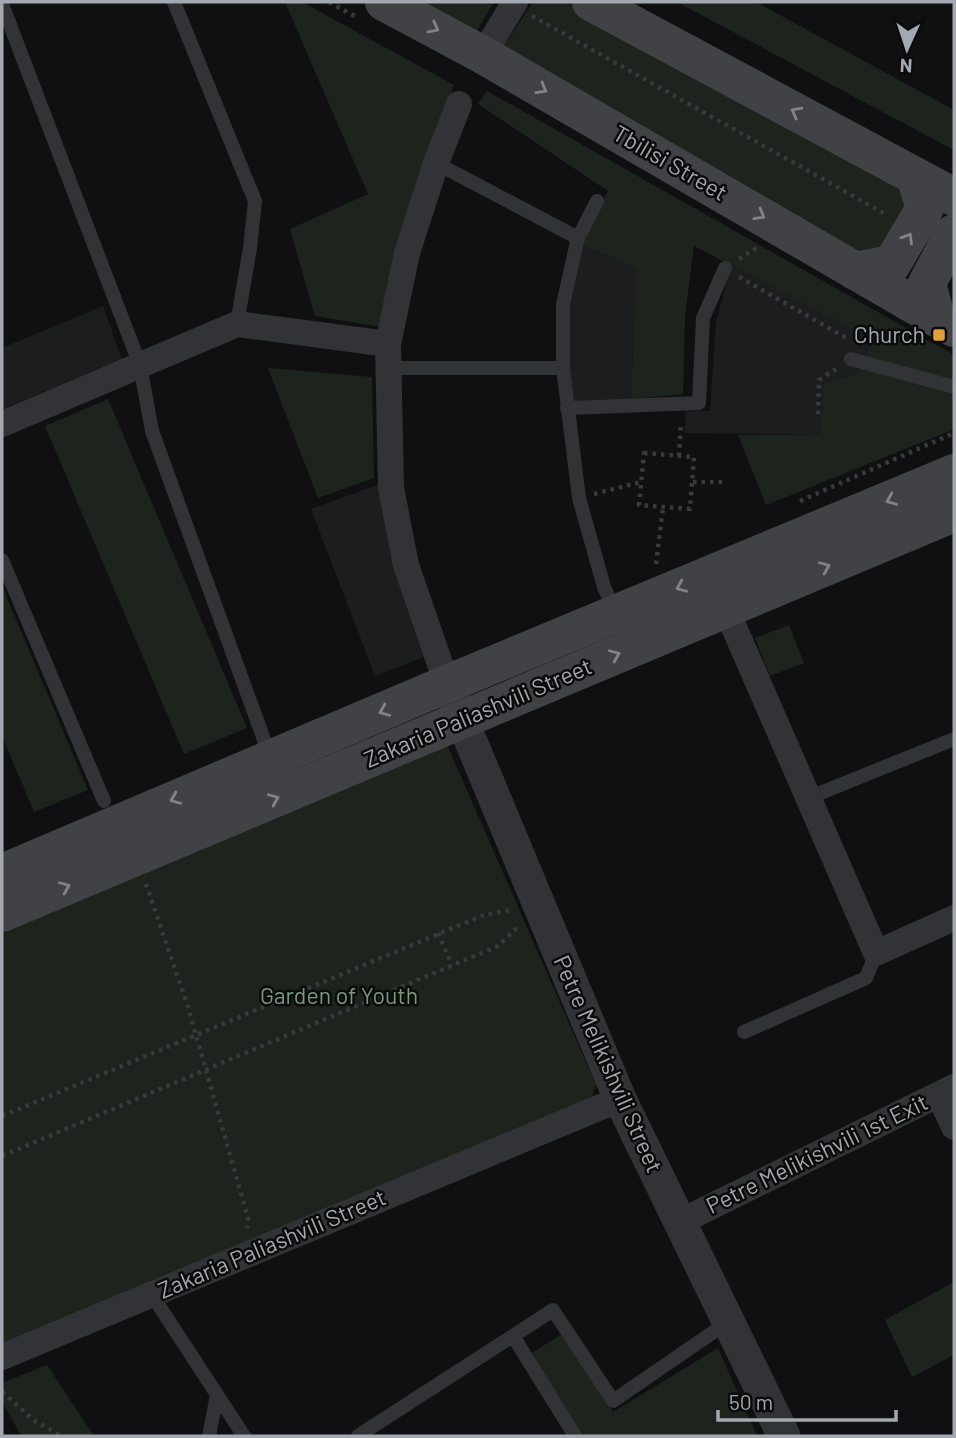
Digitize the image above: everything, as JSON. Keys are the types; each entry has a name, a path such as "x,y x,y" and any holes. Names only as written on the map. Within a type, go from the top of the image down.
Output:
{"main road":[{"name":"Tbilisi Street","path":"384,2 483,55 945,322"},
{"path":"591,2 954,197"},
{"path":"855,271 892,264 925,208 915,176"},
{"path":"945,322 927,283 954,233"},
{"name":"Zakaria Paliashvili Street","path":"2,873 954,473"},
{"name":"Zakaria Paliashvili Street","path":"2,913 954,513"}],"street":[{"path":"483,55 514,3"},
{"path":"447,684 406,565 391,488 388,356 407,253 436,163 459,104"},
{"path":"2,424 237,324 388,356"},
{"path":"726,609 876,953 954,918"},
{"name":"Petre Melikishvili Street","path":"447,684 620,1099 784,1436"},
{"path":"946,1091 954,1127"},
{"name":"Petre Melikishvili 1st Exit","path":"680,1222 946,1091"},
{"name":"Zakaria Paliashvili Street","path":"2,1357 620,1099"}],"lane":[{"path":"174,2 255,201 237,324"},
{"path":"2,4 140,365 152,431 262,734 269,760"},
{"path":"436,163 578,239"},
{"path":"597,201 578,239 563,304 563,368 579,498 604,587 617,614"},
{"path":"567,408 699,403 703,317 725,268"},
{"path":"388,356 563,368"},
{"path":"851,359 954,387"},
{"path":"2,560 104,801"},
{"path":"808,799 954,739"},
{"path":"744,1032 866,978 876,953"},
{"path":"152,1294 244,1436"},
{"path":"358,1436 553,1310 613,1401 729,1322"},
{"path":"513,1336 575,1436"},
{"path":"209,1436 217,1395"}],"path":[{"path":"514,3 913,229"},
{"path":"725,268 854,342 851,359 820,380 818,414"},
{"path":"679,456 683,403"},
{"path":"643,453 679,456 694,457 690,509 639,505 643,453"},
{"path":"579,498 641,482"},
{"path":"693,482 726,482"},
{"path":"656,564 663,507"},
{"path":"136,856 188,1007 206,1070 247,1218 247,1255"},
{"path":"2,1116 484,915 540,906"},
{"path":"2,1156 498,946 540,906"},
{"path":"438,933 452,965"},
{"path":"2,1392 35,1421 61,1436"}],"shaded area":[{"path":"581,245 636,268 631,399 571,401 567,306"},
{"path":"732,265 872,339 860,372 823,384 820,435 684,433 686,411 710,411 716,321"},
{"path":"103,306 122,359 2,409 2,348"},
{"path":"380,484 429,655 375,676 311,509"}],"green space":[{"path":"285,2 302,2 454,85 397,244 380,327 315,316 290,229 368,194"},
{"path":"417,2 494,2 475,34"},
{"path":"533,2 567,2 902,186 911,203 898,244 861,256 502,49"},
{"path":"677,2 756,2 954,110 954,150"},
{"path":"487,91 954,355 954,428 766,505 738,435 820,435 823,384 860,372 872,339 694,246 685,316 683,394 631,399 636,268 581,245 608,191 478,104"},
{"path":"268,368 372,377 374,478 318,498"},
{"path":"108,399 247,728 184,754 45,426"},
{"path":"2,586 88,790 34,812 2,736"},
{"path":"789,625 804,663 770,676 755,638"},
{"name":"Garden of Youth","path":"434,743 448,747 596,1085 590,1104 2,1347 2,924"},
{"path":"954,1282 954,1355 912,1377 885,1320"},
{"path":"562,1334 613,1412 718,1348 757,1436 582,1436 530,1354"},
{"path":"47,1365 94,1436 21,1436 2,1401 2,1383"}],"place":[{"name":"Church","path":"939,335"}]}
